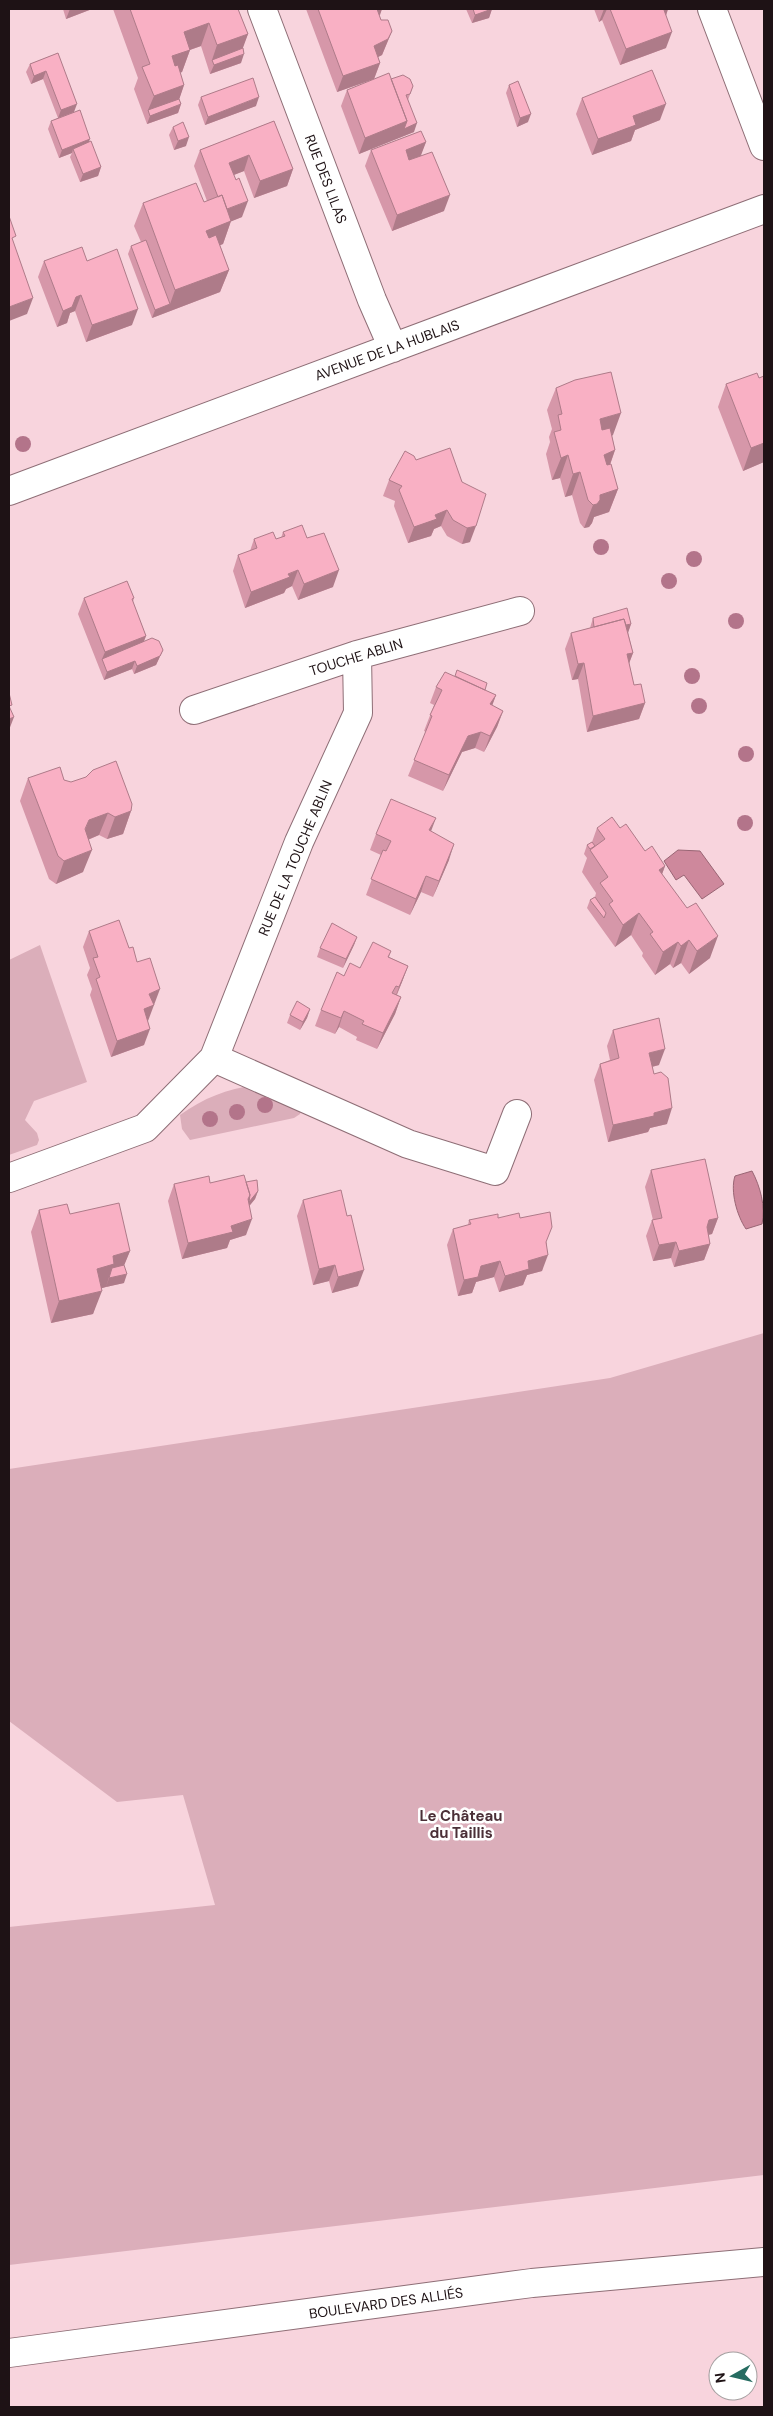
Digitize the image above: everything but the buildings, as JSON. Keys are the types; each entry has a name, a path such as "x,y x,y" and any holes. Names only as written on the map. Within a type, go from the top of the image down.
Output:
{"street":[{"name":"RUE DES LILAS","path":"262,9 372,300 393,348"},
{"path":"712,9 764,146"},
{"name":"AVENUE DE LA HUBLAIS","path":"9,491 764,209"},
{"name":"TOUCHE ABLIN","path":"194,710 357,655 520,611"},
{"name":"RUE DE LA TOUCHE ABLIN","path":"9,1178 145,1128 214,1058 299,842 358,712 357,655"},
{"path":"214,1058 408,1144 495,1171 517,1114"},
{"name":"BOULEVARD DES ALLIÉS","path":"9,2353 532,2283 764,2262"}],"shaded area":[{"path":"678,850 700,851 724,884 702,899 684,875 676,880 664,861"},
{"path":"40,945 87,1082 34,1101 25,1120 37,1133 39,1140 37,1145 9,1155 9,960"},
{"path":"256,1085 304,1104 300,1114 294,1118 190,1140 182,1129 180,1115 198,1104 225,1092"},
{"path":"752,1171 762,1197 763,1217 762,1224 746,1229 735,1203 733,1189 735,1176"},
{"path":"764,1333 764,2175 9,2265 9,1927 215,1905 183,1795 117,1802 9,1721 9,1469 610,1378"}],"district":[{"name":"Le Château du Taillis","path":"461,1824"}]}
